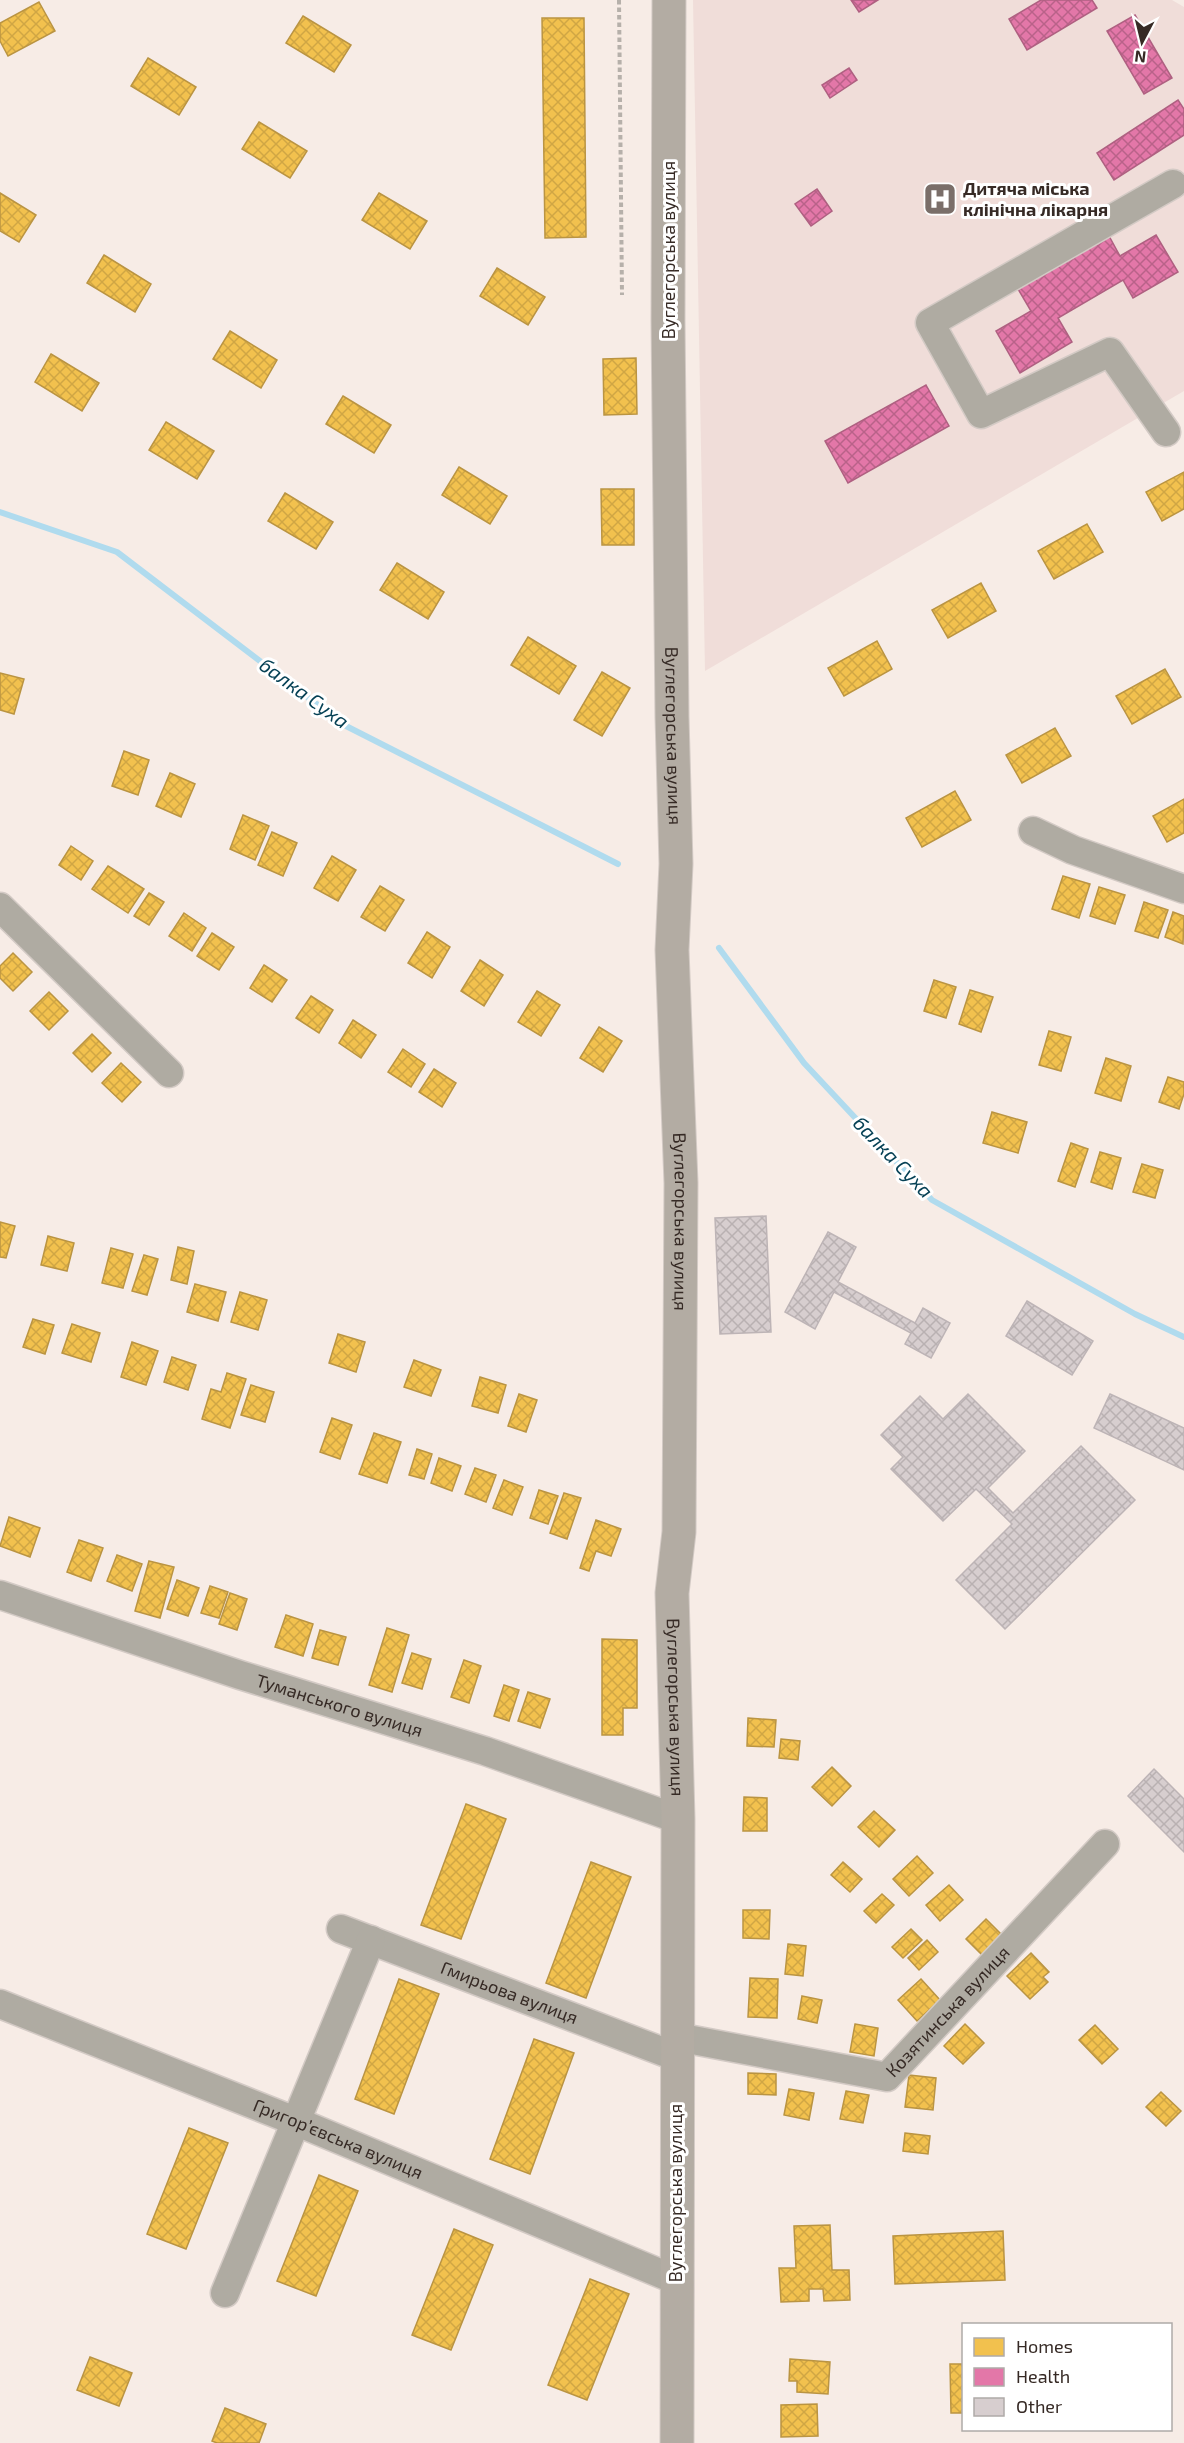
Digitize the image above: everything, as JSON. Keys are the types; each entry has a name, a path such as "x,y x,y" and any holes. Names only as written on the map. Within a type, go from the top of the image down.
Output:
{"main road":[{"name":"Вуглегорська вулиця","path":"669,0 668,320 672,717 676,864 672,950 681,1183 679,1532 672,1593 678,1819 677,2443"}],"street":[{"path":"1166,432 1110,352 981,414 930,323 1173,184"},
{"path":"1033,831 1073,850 1184,889"},
{"path":"0,907 169,1073"},
{"name":"Туманського вулиця","path":"0,1595 240,1675 485,1752 678,1819"},
{"name":"Козятинська вулиця","path":"677,2047 887,2077 1105,1844"},
{"name":"Гмирьова вулиця","path":"341,1929 677,2047"},
{"path":"225,2293 371,1940"},
{"name":"Григор’євська вулиця","path":"0,2004 295,2121 676,2280"}],"path":[{"path":"619,0 622,296"}],"shaded area":[{"name":"Дитяча міська клінічна лікарня","path":"693,0 1172,0 1184,7 1184,391 705,671"}],"building: Homes":[{"path":"39,2 55,31 8,56 0,41 0,23"},
{"path":"303,16 351,45 334,72 286,43"},
{"path":"542,18 584,18 586,237 545,238"},
{"path":"148,58 196,87 179,115 131,86"},
{"path":"259,122 307,151 290,178 242,149"},
{"path":"0,193 36,215 19,242 0,231"},
{"path":"379,193 427,221 410,249 362,220"},
{"path":"104,255 151,284 135,312 87,283"},
{"path":"497,268 545,297 528,325 480,296"},
{"path":"230,331 277,360 261,388 213,359"},
{"path":"51,354 99,383 82,411 35,382"},
{"path":"636,358 637,414 604,415 603,359"},
{"path":"343,396 391,425 374,453 326,424"},
{"path":"166,422 214,451 197,479 149,450"},
{"path":"459,467 507,496 490,524 442,495"},
{"path":"1184,472 1184,509 1162,521 1146,492"},
{"path":"601,489 634,489 634,545 602,545"},
{"path":"285,493 333,522 316,549 268,521"},
{"path":"1087,524 1103,552 1054,579 1038,551"},
{"path":"397,563 444,592 428,619 380,590"},
{"path":"981,583 996,611 948,638 932,610"},
{"path":"528,637 576,666 559,694 511,665"},
{"path":"877,641 892,669 844,696 828,668"},
{"path":"1165,669 1181,697 1132,724 1116,696"},
{"path":"602,672 630,688 602,736 574,720"},
{"path":"0,673 24,679 14,714 0,710"},
{"path":"1055,728 1071,756 1022,783 1006,755"},
{"path":"124,751 149,760 138,795 112,786"},
{"path":"170,773 195,784 181,817 156,806"},
{"path":"955,791 971,820 922,847 906,818"},
{"path":"1184,799 1184,833 1167,842 1153,816"},
{"path":"243,815 269,826 255,860 230,849"},
{"path":"272,832 297,843 283,876 258,865"},
{"path":"71,846 93,861 81,880 59,865"},
{"path":"332,856 356,870 338,901 314,888"},
{"path":"108,866 144,889 128,913 92,889"},
{"path":"1063,876 1090,884 1079,918 1052,909"},
{"path":"380,886 404,900 385,931 361,917"},
{"path":"1099,887 1125,895 1115,924 1090,916"},
{"path":"149,893 164,902 149,925 134,916"},
{"path":"1144,902 1168,910 1158,938 1135,931"},
{"path":"1173,912 1184,916 1183,944 1165,937"},
{"path":"184,913 206,928 192,951 169,936"},
{"path":"427,932 450,947 432,978 408,963"},
{"path":"212,933 234,947 219,970 197,956"},
{"path":"13,953 32,972 13,991 0,978 0,966"},
{"path":"480,960 503,975 484,1006 461,991"},
{"path":"264,965 287,980 272,1002 250,988"},
{"path":"934,980 956,987 946,1018 924,1011"},
{"path":"970,990 993,997 981,1032 959,1024"},
{"path":"537,991 560,1005 541,1036 518,1022"},
{"path":"49,992 68,1011 49,1030 30,1011"},
{"path":"311,996 333,1010 319,1033 296,1018"},
{"path":"353,1020 376,1035 361,1058 339,1043"},
{"path":"599,1027 622,1041 603,1072 580,1058"},
{"path":"1049,1031 1071,1037 1061,1071 1039,1065"},
{"path":"92,1034 111,1053 92,1072 73,1053"},
{"path":"403,1049 425,1064 411,1087 388,1072"},
{"path":"1106,1058 1131,1066 1121,1101 1095,1093"},
{"path":"121,1063 141,1082 122,1102 102,1083"},
{"path":"434,1069 456,1083 442,1107 419,1092"},
{"path":"1168,1077 1184,1082 1184,1094 1179,1109 1159,1102"},
{"path":"992,1112 1027,1122 1018,1153 983,1143"},
{"path":"1071,1143 1088,1149 1075,1187 1058,1181"},
{"path":"1100,1152 1121,1158 1112,1189 1091,1182"},
{"path":"1142,1164 1163,1170 1155,1198 1133,1192"},
{"path":"0,1222 15,1226 6,1258 0,1257"},
{"path":"48,1236 74,1243 67,1271 41,1265"},
{"path":"178,1247 194,1251 187,1284 171,1280"},
{"path":"111,1248 133,1254 123,1288 102,1283"},
{"path":"144,1255 158,1259 147,1295 132,1291"},
{"path":"195,1284 226,1292 218,1321 187,1312"},
{"path":"240,1292 267,1300 258,1330 231,1322"},
{"path":"33,1319 54,1325 45,1354 23,1347"},
{"path":"72,1324 100,1333 91,1362 62,1353"},
{"path":"338,1334 365,1342 356,1372 329,1363"},
{"path":"132,1342 158,1351 146,1385 121,1377"},
{"path":"172,1357 196,1365 188,1390 164,1382"},
{"path":"414,1360 441,1370 431,1396 404,1387"},
{"path":"227,1373 246,1379 230,1428 202,1419 211,1389 221,1392"},
{"path":"480,1377 506,1385 498,1413 472,1406"},
{"path":"251,1385 274,1392 265,1422 241,1415"},
{"path":"519,1394 537,1400 526,1432 508,1426"},
{"path":"332,1418 352,1425 340,1459 320,1452"},
{"path":"374,1433 401,1442 387,1483 359,1474"},
{"path":"417,1449 432,1454 424,1479 409,1475"},
{"path":"439,1458 461,1466 452,1491 431,1483"},
{"path":"475,1468 496,1475 486,1502 465,1494"},
{"path":"504,1480 523,1487 512,1515 493,1508"},
{"path":"539,1490 558,1496 548,1524 530,1518"},
{"path":"564,1493 581,1498 567,1539 550,1533"},
{"path":"9,1517 40,1528 30,1557 0,1546"},
{"path":"596,1520 621,1529 611,1556 596,1551 589,1571 580,1568"},
{"path":"79,1540 103,1548 91,1581 67,1572"},
{"path":"117,1555 142,1564 132,1591 107,1581"},
{"path":"149,1561 174,1567 160,1618 135,1611"},
{"path":"177,1580 199,1588 188,1616 167,1609"},
{"path":"210,1586 228,1592 219,1618 201,1613"},
{"path":"230,1593 247,1599 237,1630 219,1624"},
{"path":"286,1615 313,1624 303,1656 275,1647"},
{"path":"387,1628 409,1635 392,1692 369,1685"},
{"path":"320,1630 346,1637 338,1665 312,1658"},
{"path":"602,1639 637,1640 637,1708 623,1708 623,1735 602,1735"},
{"path":"412,1653 431,1659 422,1689 402,1683"},
{"path":"464,1660 481,1666 469,1703 451,1697"},
{"path":"504,1685 519,1690 509,1721 494,1716"},
{"path":"528,1692 550,1699 540,1728 518,1721"},
{"path":"748,1718 776,1720 774,1747 747,1746"},
{"path":"781,1739 800,1741 798,1760 779,1758"},
{"path":"832,1767 851,1786 832,1806 812,1787"},
{"path":"744,1797 767,1798 767,1831 743,1831"},
{"path":"466,1804 506,1819 461,1939 421,1925"},
{"path":"874,1811 895,1830 879,1847 858,1827"},
{"path":"917,1856 933,1873 909,1896 893,1879"},
{"path":"591,1862 631,1877 586,1998 546,1983"},
{"path":"843,1862 862,1879 850,1892 831,1875"},
{"path":"949,1885 963,1900 940,1921 926,1905"},
{"path":"882,1894 894,1905 876,1923 864,1911"},
{"path":"743,1910 770,1910 769,1939 743,1938"},
{"path":"986,1919 1002,1935 982,1955 966,1939"},
{"path":"911,1929 922,1940 903,1958 892,1947"},
{"path":"927,1940 938,1952 919,1970 908,1958"},
{"path":"788,1944 806,1946 803,1976 785,1974"},
{"path":"1031,1953 1049,1972 1043,1977 1048,1982 1030,1999 1007,1976"},
{"path":"750,1978 778,1979 777,2018 748,2017"},
{"path":"399,1979 439,1994 394,2114 355,2099"},
{"path":"921,1979 940,2000 917,2021 898,2000"},
{"path":"802,1996 822,2000 817,2023 798,2019"},
{"path":"855,2024 878,2028 874,2056 850,2052"},
{"path":"965,2024 984,2043 963,2064 944,2046"},
{"path":"1095,2025 1118,2049 1102,2064 1079,2040"},
{"path":"534,2039 574,2053 530,2174 490,2159"},
{"path":"748,2073 776,2074 776,2095 748,2094"},
{"path":"909,2075 936,2078 933,2110 905,2107"},
{"path":"789,2089 814,2093 809,2120 784,2115"},
{"path":"846,2091 869,2095 863,2123 840,2119"},
{"path":"1161,2092 1181,2111 1166,2126 1146,2107"},
{"path":"189,2128 228,2143 186,2249 147,2234"},
{"path":"905,2133 930,2136 928,2154 903,2151"},
{"path":"319,2175 358,2191 316,2296 277,2281"},
{"path":"830,2225 832,2270 849,2270 850,2300 824,2301 823,2289 809,2289 809,2301 781,2302 779,2268 796,2268 794,2226"},
{"path":"454,2229 493,2245 451,2350 412,2335"},
{"path":"1003,2231 1005,2280 895,2284 893,2236"},
{"path":"590,2279 629,2294 587,2400 548,2385"},
{"path":"90,2357 132,2373 119,2406 77,2390"},
{"path":"790,2359 830,2362 828,2394 797,2392 797,2381 789,2381"},
{"path":"950,2364 962,2364 962,2413 951,2413"},
{"path":"817,2404 818,2436 781,2437 781,2405"},
{"path":"225,2408 266,2424 259,2443 212,2441"}],"building: Health":[{"path":"851,0 878,0 859,12"},
{"path":"1041,0 1092,0 1097,8 1027,50 1009,19"},
{"path":"1135,15 1172,78 1144,94 1107,31"},
{"path":"849,68 857,80 830,98 822,85"},
{"path":"1178,100 1184,109 1184,135 1114,180 1097,153"},
{"path":"817,189 832,211 811,226 795,204"},
{"path":"1156,235 1178,272 1133,298 1123,280 1058,318 1072,342 1020,373 996,331 1031,311 1018,289 1109,236 1120,256"},
{"path":"926,385 949,426 848,483 825,441"}],"building: Other":[{"path":"766,1216 771,1332 720,1334 715,1218"},
{"path":"828,1232 856,1247 838,1282 915,1323 923,1308 950,1323 931,1358 905,1344 911,1333 834,1292 815,1329 785,1312"},
{"path":"1027,1301 1093,1341 1072,1375 1006,1336"},
{"path":"968,1394 1025,1451 988,1488 1013,1513 1081,1446 1135,1500 1005,1629 956,1580 1012,1524 976,1489 943,1521 891,1469 903,1457 881,1435 920,1396 943,1419"},
{"path":"1110,1394 1184,1428 1184,1470 1094,1428"},
{"path":"1154,1769 1184,1799 1184,1852 1128,1796"}],"waterway":[{"name":"балка Суха","path":"0,512 117,552 344,725 618,864"},
{"name":"балка Суха","path":"719,948 804,1063 932,1200 1135,1314 1184,1337"}],"place":[{"name":"Дитяча міська клінічна лікарня","path":"940,199"}]}
